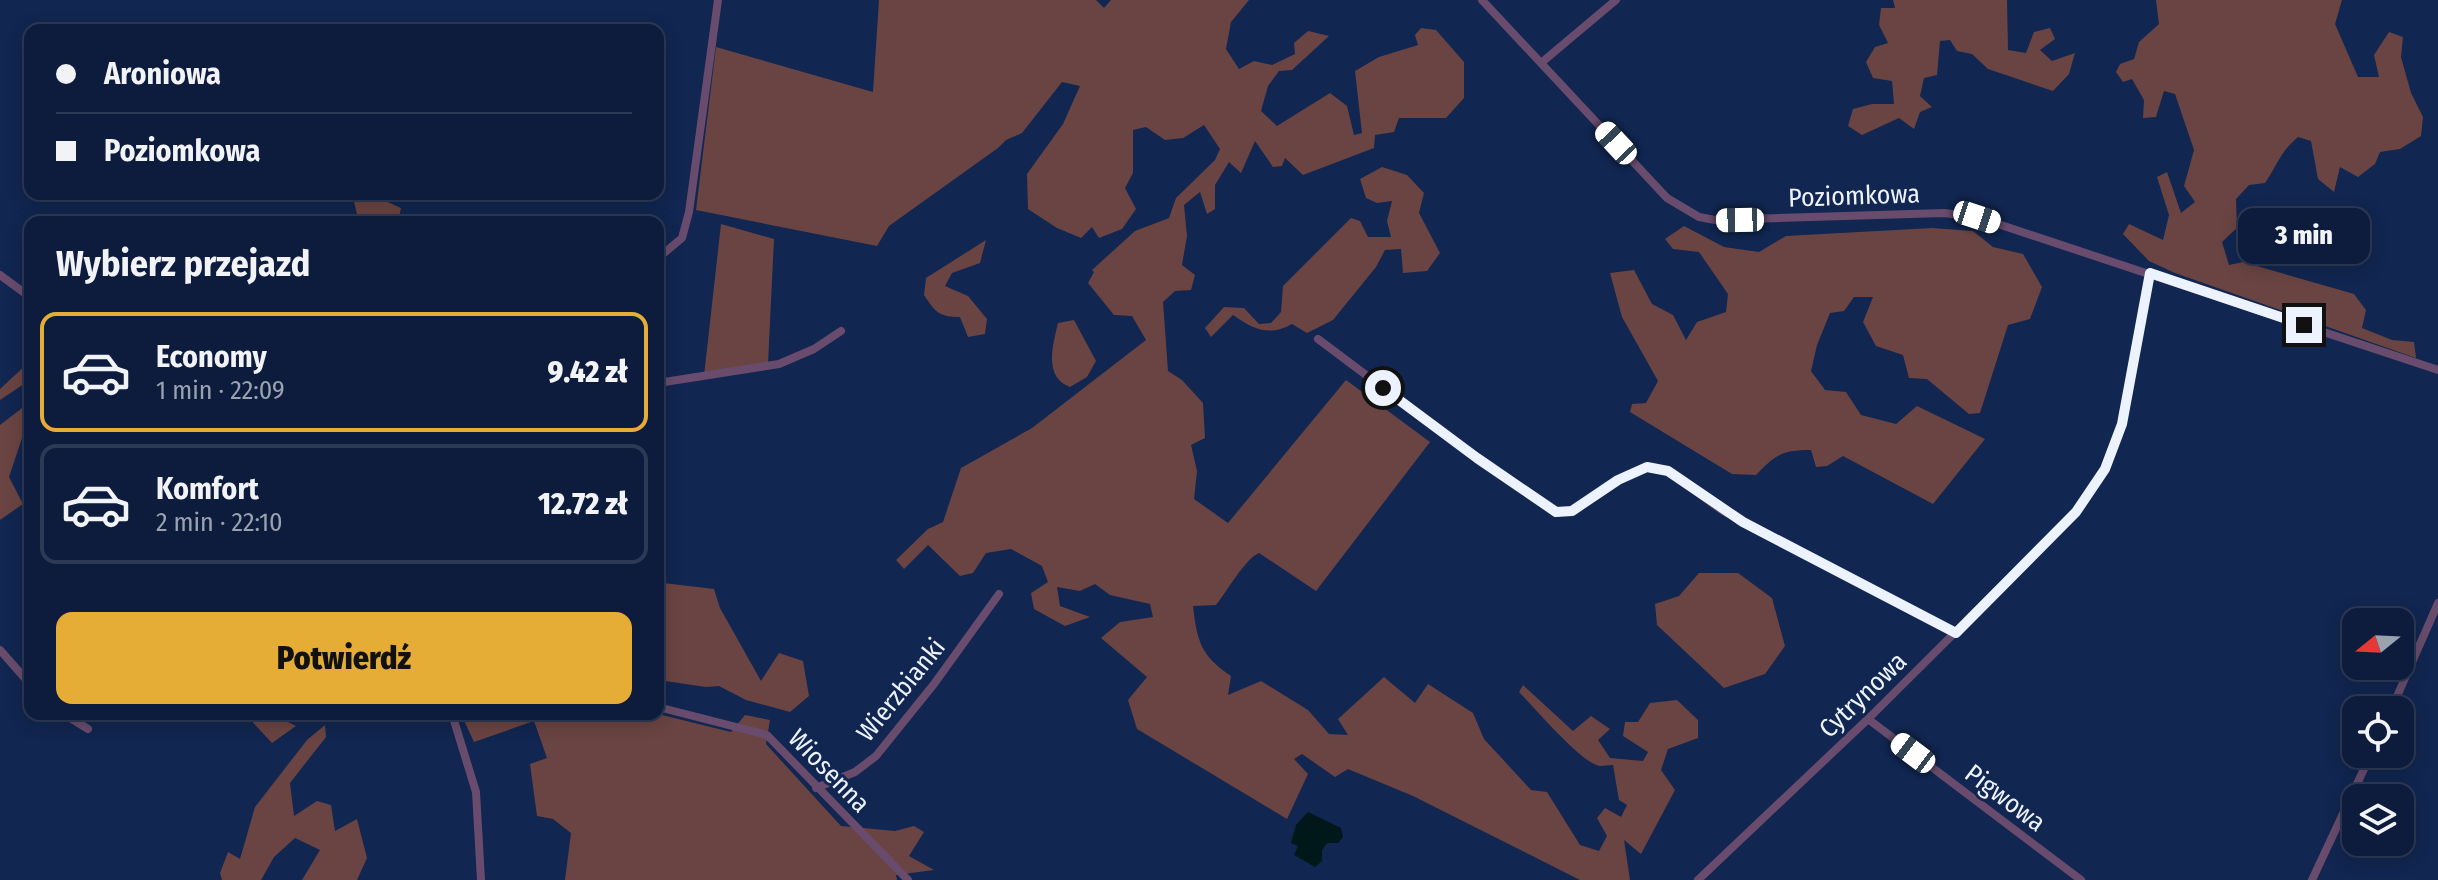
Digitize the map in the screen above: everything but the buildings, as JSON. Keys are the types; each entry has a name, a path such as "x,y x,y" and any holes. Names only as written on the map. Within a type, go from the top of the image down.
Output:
{"street":[{"path":"664,253 682,238 689,212 718,0"},
{"name":"Poziomkowa","path":"1482,0 1667,198 1699,217 1715,220 1786,219 1944,213 1977,217 2438,370"},
{"path":"1541,63 1616,0"},
{"name":"Cytrynowa","path":"1698,880 1868,719 2076,512 2105,469 2122,424 2150,273"},
{"path":"0,275 24,293"},
{"path":"664,382 779,364 814,349 841,331"},
{"path":"1318,339 1454,441 1556,512 1572,511 1618,480 1647,467 1668,471 1723,511 1956,633"},
{"name":"Wierzbianki","path":"816,788 855,772 876,756 934,684 999,594"},
{"path":"2397,696 2438,603"},
{"path":"0,650 24,677"},
{"name":"Wiosenna","path":"664,709 767,735 908,880"},
{"name":"Pigwowa","path":"1868,719 2081,880"},
{"path":"74,720 88,729"},
{"path":"454,720 476,792 481,880"},
{"path":"2312,880 2364,768"}],"shaded area":[{"path":"879,0 1096,0 1104,8 1111,0 1249,0 1231,22 1226,49 1239,69 1254,61 1272,65 1295,54 1294,43 1308,31 1329,36 1292,70 1279,71 1268,86 1261,111 1277,126 1330,93 1347,106 1354,135 1362,133 1355,71 1379,57 1418,45 1415,35 1421,28 1436,30 1464,62 1464,98 1446,118 1399,118 1394,132 1375,135 1374,148 1303,175 1285,158 1282,166 1273,167 1255,141 1241,173 1229,162 1215,185 1215,209 1207,214 1200,192 1184,205 1187,236 1182,265 1195,275 1191,290 1175,291 1163,302 1168,371 1182,380 1203,403 1205,438 1191,445 1197,471 1194,499 1228,523 1346,380 1430,442 1316,591 1259,553 1242,568 1216,605 1193,606 1196,629 1207,654 1231,676 1228,695 1261,681 1308,710 1329,734 1348,735 1338,719 1384,677 1415,703 1428,684 1473,713 1484,739 1531,790 1547,792 1580,845 1599,851 1607,836 1597,818 1605,808 1621,817 1627,805 1619,800 1613,765 1592,763 1558,734 1519,692 1523,685 1573,731 1591,716 1610,729 1598,740 1610,758 1643,761 1648,752 1623,736 1625,722 1638,722 1650,703 1677,700 1698,720 1698,738 1668,749 1661,770 1675,790 1641,854 1624,840 1630,880 1580,880 1413,796 1348,769 1335,777 1302,754 1294,759 1308,774 1287,819 1137,729 1128,700 1147,677 1101,638 1120,622 1153,617 1150,604 1110,595 1095,584 1080,591 1057,587 1060,606 1090,617 1065,626 1034,609 1031,593 1048,582 1042,566 1011,549 986,553 973,573 960,576 928,545 904,569 896,560 928,529 943,522 961,468 1032,428 1146,340 1132,316 1114,315 1088,283 1094,272 1092,270 1135,231 1169,218 1176,198 1215,160 1220,149 1204,125 1183,138 1165,140 1146,127 1133,130 1133,173 1125,188 1136,209 1122,229 1099,238 1092,227 1081,238 1057,228 1028,209 1027,174 1063,124 1080,86 1062,82 1022,133 1006,140 889,226 877,246 696,210 716,47 873,92"},
{"path":"1893,0 2007,0 2008,50 2026,53 2034,32 2050,28 2055,39 2040,50 2052,61 2075,53 2069,74 2053,91 1988,69 1972,54 1957,51 1950,40 1940,41 1937,75 1924,78 1920,96 1932,107 1920,112 1914,129 1899,118 1862,135 1848,126 1853,109 1872,104 1894,104 1892,81 1873,78 1866,62 1875,47 1888,43 1879,25 1881,8 1895,8"},
{"path":"2156,0 2342,0 2335,24 2358,77 2379,77 2374,55 2389,32 2403,37 2401,57 2411,93 2423,117 2421,136 2400,149 2380,152 2375,164 2358,177 2340,167 2334,192 2318,179 2311,141 2298,137 2283,153 2265,183 2249,185 2236,199 2237,228 2222,242 2229,265 2243,262 2354,294 2366,310 2362,328 2392,340 2414,342 2416,358 2175,273 2149,261 2123,234 2129,224 2163,240 2169,215 2157,177 2167,172 2181,213 2195,202 2184,186 2194,150 2175,94 2164,91 2156,117 2143,118 2144,100 2132,79 2123,82 2116,72 2120,64 2134,59 2139,42 2159,24"},
{"path":"1382,167 1407,175 1424,193 1419,213 1440,253 1427,271 1403,273 1401,249 1385,250 1376,267 1333,320 1307,333 1292,324 1276,330 1261,330 1233,315 1211,337 1205,328 1224,307 1244,308 1259,324 1271,323 1281,312 1283,286 1351,218 1360,221 1368,237 1391,237 1387,221 1392,201 1377,203 1366,198 1360,179"},
{"path":"354,200 383,200 401,208 399,216 358,216"},
{"path":"721,224 774,239 768,364 704,376"},
{"path":"1684,226 1724,247 1759,252 1786,236 1932,228 1973,231 1993,247 2023,254 2042,287 2030,319 2008,325 1980,413 1969,414 1927,379 1909,378 1903,355 1876,346 1863,322 1873,297 1854,297 1844,311 1830,313 1817,345 1811,371 1825,390 1846,392 1861,415 1896,424 1917,406 1985,439 1933,504 1843,456 1827,466 1816,467 1811,450 1780,455 1756,475 1732,474 1630,412 1632,404 1646,403 1658,381 1622,317 1610,273 1634,270 1652,304 1673,315 1686,340 1697,322 1726,312 1728,294 1699,252 1673,249 1665,239"},
{"path":"986,240 980,263 952,273 945,286 968,296 987,319 985,334 968,337 960,317 942,315 928,301 924,295 926,278"},
{"path":"1074,320 1096,361 1087,377 1070,387 1056,376 1052,350 1058,323"},
{"path":"24,367 24,384 0,400 0,389"},
{"path":"24,407 24,432 9,477 23,504 0,520 0,425"},
{"path":"1699,573 1738,573 1772,598 1785,646 1765,674 1724,688 1657,625 1655,604 1679,596"},
{"path":"664,583 714,589 720,608 761,681 779,653 803,661 809,696 790,712 746,700 719,686 664,681"},
{"path":"664,715 731,732 745,715 770,720 766,744 841,826 895,831 914,826 924,832 909,856 934,870 896,875 897,880 565,880 571,833 553,819 537,816 530,764 547,758 534,721 474,742 464,720 664,720"},
{"path":"251,720 284,720 296,726 272,743"},
{"path":"325,725 326,737 290,783 294,816 317,801 331,805 335,831 357,819 367,858 357,880 302,880 320,850 295,838 274,857 261,880 222,880 220,873 228,852 240,859 255,807 307,740"},
{"path":"1308,812 1341,828 1343,837 1338,843 1327,843 1322,850 1322,861 1315,867 1294,855 1298,846 1291,843 1296,825"}],"route":[{"path":"1383,388 1556,512 1572,511 1618,480 1647,467 1668,471 1723,511 1956,633 2076,512 2105,469 2122,424 2150,273 2304,325"}]}
